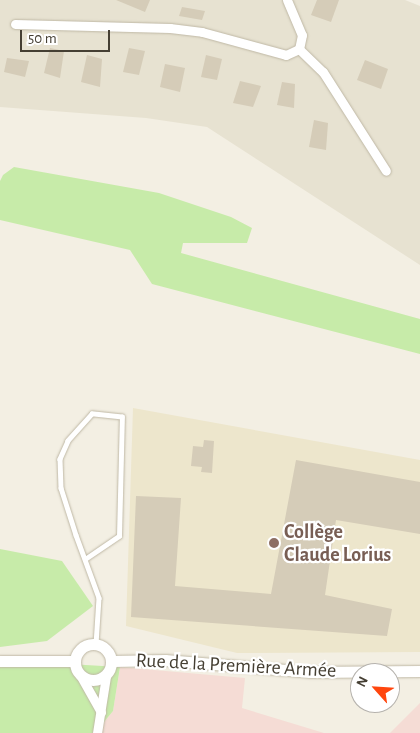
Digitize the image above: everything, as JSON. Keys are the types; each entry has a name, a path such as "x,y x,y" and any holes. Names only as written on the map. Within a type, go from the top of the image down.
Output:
{"street":[{"path":"15,24 170,28 202,32 286,56 299,49 302,35 287,0"},
{"path":"299,49 324,72 386,170"},
{"path":"96,644 79,650 75,662 79,673 101,712"},
{"name":"Rue de la Première Armée","path":"79,673 89,680 106,676 112,661 107,650 96,644"},
{"name":"Rue de la Première Armée","path":"112,661 165,660 310,672 420,671"},
{"path":"0,661 75,662"},
{"path":"97,733 106,676"}],"lane":[{"path":"85,559 119,536 122,417 92,414 68,441 60,459 61,488 85,559 99,598 96,644"}],"shaded area":[{"path":"0,0 405,0 420,6 420,265 207,127 146,118 0,107"},
{"name":"Collège Claude Lorius","path":"133,408 420,460 420,652 237,653 126,626"},
{"path":"120,667 245,678 242,708 324,733 95,733 113,711"},
{"path":"420,703 420,733 390,733"}],"green space":[{"path":"14,167 159,193 231,217 252,228 247,243 183,243 181,253 420,319 420,354 152,284 130,250 0,220 0,181 3,175"},
{"path":"0,549 62,561 93,606 47,641 0,647"},
{"path":"0,660 120,667 113,711 95,733 0,733"}],"building":[{"path":"116,0 150,0 145,12"},
{"path":"317,0 339,0 331,22 311,15"},
{"path":"182,7 205,11 202,20 179,16"},
{"path":"50,48 64,51 60,78 44,73"},
{"path":"129,48 145,51 139,75 123,72"},
{"path":"87,55 102,59 100,87 81,82"},
{"path":"206,55 222,59 217,80 201,77"},
{"path":"7,58 29,61 25,77 4,72"},
{"path":"365,60 388,69 381,89 357,80"},
{"path":"165,64 185,68 180,92 160,87"},
{"path":"240,81 261,86 253,107 233,103"},
{"path":"282,82 295,84 294,108 277,105"},
{"path":"314,120 328,123 326,150 309,147"},
{"path":"204,440 214,441 212,473 201,472 202,467 191,466 193,446 203,447"},
{"path":"296,460 420,482 420,534 336,520 325,595 392,609 387,636 131,617 136,496 181,498 175,586 271,594"}],"place":[{"name":"Collège Claude Lorius","path":"274,543"}]}
